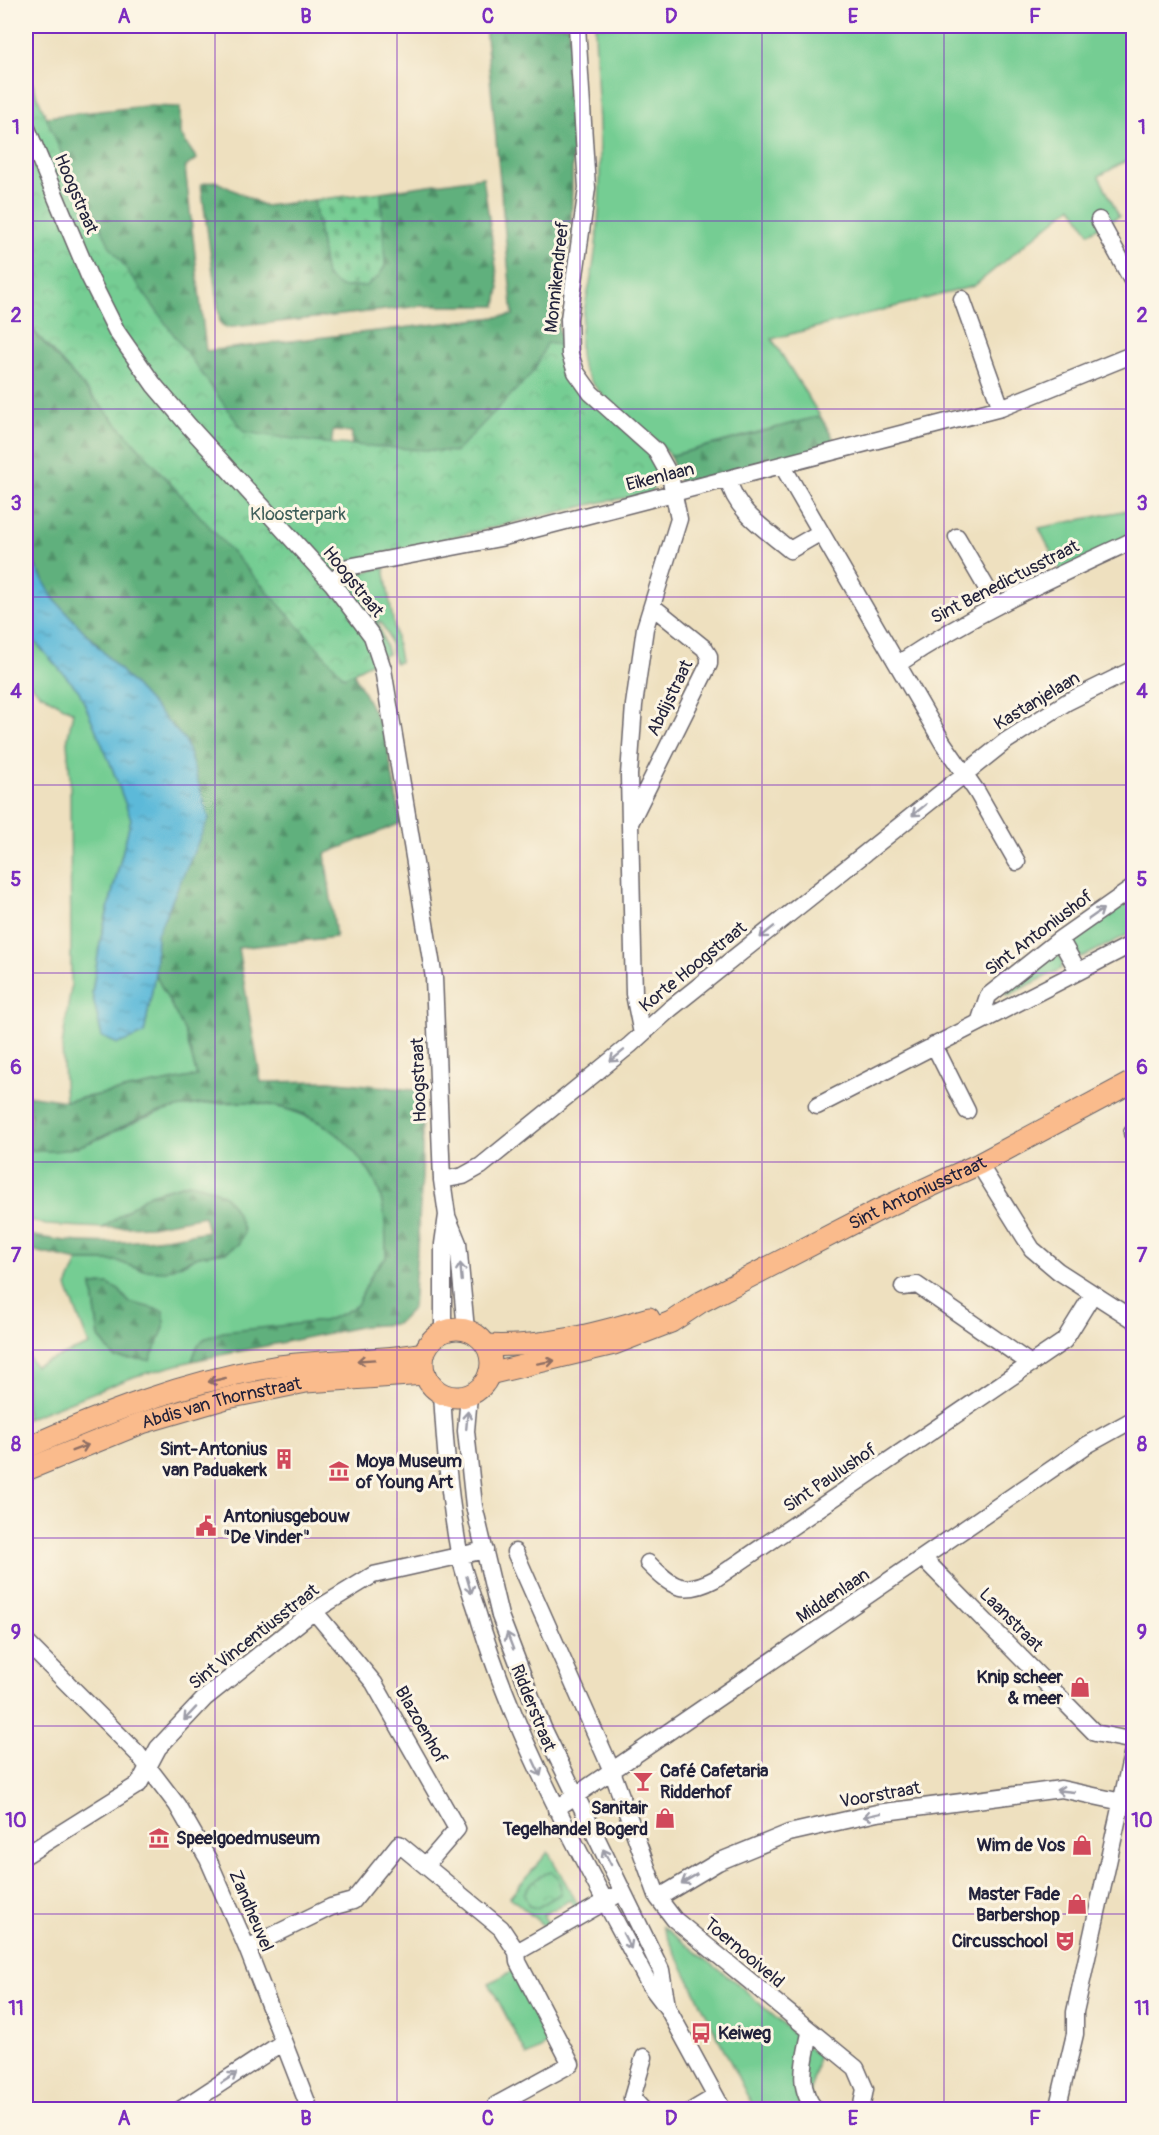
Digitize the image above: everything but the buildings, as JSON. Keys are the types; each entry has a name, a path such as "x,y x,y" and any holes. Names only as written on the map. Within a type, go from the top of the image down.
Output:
{"main road":[{"name":"Sint Antoniusstraat","path":"489,1374 614,1344 671,1323 701,1302 877,1211 979,1164 1134,1081"},
{"name":"Sint Antoniusstraat","path":"486,1345 522,1346 573,1339 701,1302"},
{"path":"466,1330 481,1338 486,1345 490,1354 489,1374 485,1383 469,1395 460,1397 442,1394 434,1389 424,1364 431,1341 443,1332 466,1330"},
{"name":"Abdis van Thornstraat","path":"26,1448 82,1423 178,1389 274,1367 424,1364"},
{"name":"Abdis van Thornstraat","path":"26,1470 142,1423 227,1398 306,1382 424,1364"}],"street":[{"name":"Monnikendreef","path":"577,26 587,188 569,319 570,354 576,372 591,393 656,451 670,476 674,493"},
{"name":"Hoogstraat","path":"26,126 89,276 117,332 154,385 332,583 372,636 383,669 434,978 442,1180 447,1215 458,1243 466,1330"},
{"path":"1099,220 1134,284"},
{"path":"962,299 1001,408"},
{"name":"Eikenlaan","path":"332,583 348,567 500,538 1001,408 1134,354"},
{"path":"782,465 943,743 1017,862"},
{"path":"728,479 732,494 740,508 790,550 821,532"},
{"name":"Abdijstraat","path":"642,1034 634,994 629,775 634,705 645,628 679,519 674,493"},
{"path":"957,537 996,604"},
{"name":"Sint Benedictusstraat","path":"898,664 943,634 996,604 1134,540"},
{"name":"Abdijstraat","path":"630,824 709,664 709,656 704,648 652,606"},
{"name":"Kastanjelaan","path":"964,774 1040,718 1134,669"},
{"name":"Korte Hoogstraat","path":"442,1180 463,1176 481,1167 670,1009 964,774"},
{"name":"Sint Antoniushof","path":"980,1020 988,996 1060,939 1134,887"},
{"path":"1060,939 1078,971"},
{"path":"817,1106 980,1020 1134,943"},
{"path":"934,1045 967,1111"},
{"path":"979,1164 1032,1249 1058,1271 1134,1320"},
{"name":"Hoogstraat","path":"443,1332 443,1244 447,1215"},
{"path":"903,1287 917,1285 1031,1364"},
{"name":"Sint Paulushof","path":"648,1563 669,1584 697,1589 716,1580 1064,1341 1093,1294"},
{"name":"Ridderstraat","path":"442,1394 448,1487 460,1554 484,1635 511,1712 556,1809 649,1984 668,2009 719,2103"},
{"name":"Ridderstraat","path":"469,1395 466,1431 474,1506 500,1616 543,1728 662,1970 668,2009"},
{"name":"Middenlaan","path":"556,1809 1087,1445 1134,1419"},
{"name":"Sint Vincentiusstraat","path":"26,1855 139,1784 158,1748 205,1698 314,1611 373,1575 485,1550"},
{"path":"515,1552 612,1771 658,1898"},
{"name":"Laanstraat","path":"923,1558 1095,1733 1134,1741"},
{"name":"Blazoenhof","path":"314,1611 374,1683 457,1829 426,1865"},
{"name":"Zandheuvel","path":"26,1642 138,1754 147,1768 164,1784 208,1859 247,1948 282,2043 310,2109"},
{"path":"1057,2109 1076,2034 1075,2012 1134,1745"},
{"name":"Voorstraat","path":"658,1898 718,1862 789,1833 877,1813 1061,1789 1122,1802"},
{"path":"247,1948 331,1907 353,1901 399,1844 501,1928 517,1952 518,1962 571,2064 496,2105"},
{"path":"517,1952 624,1891"},
{"name":"Toernooiveld","path":"658,1898 674,1919 810,2033 856,2068 865,2089 861,2109"},
{"path":"810,2033 801,2077 808,2101 816,2109"},
{"path":"180,2109 282,2043"},
{"path":"644,2057 632,2098 644,2109"},
{"path":"693,2109 719,2103"}],"green space":[{"path":"485,26 569,26 574,90 571,232 558,326 568,368 464,455 351,451 352,432 333,431 331,449 254,443 185,377 35,118 146,106 180,107 180,134 197,159 185,167 206,351 513,315"},
{"path":"595,26 1133,26 1133,157 1099,176 1119,216 1089,233 1072,206 974,286 772,339 820,416 670,456 649,434 602,395 584,370 581,360 582,320 593,267 599,207 600,146"},
{"name":"Kloosterpark","path":"26,69 65,162 96,215 109,245 244,432 322,443 456,452 534,371 547,343 560,345 572,377 655,460 662,475 649,494 602,502 358,559 388,654 344,677 26,322"},
{"path":"483,177 499,288 496,306 421,306 225,328 220,323 201,184 215,181 265,206 314,200 326,276 341,287 366,286 385,267 381,192"},
{"path":"381,192 385,266 378,277 366,286 341,287 326,276 314,200"},
{"path":"26,323 343,674 352,670 385,734 401,823 325,854 336,937 238,948 261,1082 330,1081 422,1091 422,1177 413,1308 397,1324 364,1326 192,1361 197,1347 204,1339 223,1332 324,1321 344,1313 357,1305 374,1270 386,1258 383,1210 379,1190 374,1181 363,1163 342,1138 320,1123 297,1112 271,1105 218,1102 164,1111 64,1150 26,1149 31,1115 26,1095 67,1101 197,1076 185,1032 155,974 157,934 208,818 97,643 53,598 34,561 29,532 26,530"},
{"path":"820,416 839,448 682,490 670,456"},
{"path":"1133,509 1133,542 1063,576 1039,528"},
{"path":"384,567 400,662 395,663 388,636 381,622 372,621 356,574"},
{"path":"26,632 79,690 131,819 101,937 92,992 102,1037 144,1034 155,974 185,1032 197,1076 65,1101 62,1046 71,987 70,778 67,742 73,712 39,693 26,679"},
{"path":"1133,896 1133,932 1087,955 1081,957 1074,953 1074,941"},
{"path":"1053,956 1060,956 1063,962 1061,969 1009,995 1005,994 1005,990"},
{"path":"248,1102 290,1111 329,1128 360,1156 371,1173 384,1210 386,1258 374,1270 357,1306 324,1321 291,1325 197,1347 192,1361 136,1376 26,1419 26,1354 35,1366 89,1345 67,1287 78,1261 117,1261 142,1270 182,1265 198,1256 226,1252 189,1183 150,1194 103,1228 46,1225 26,1219 26,1149 63,1150 79,1146 144,1118 172,1109 204,1104","holes":["100,1284 119,1290 129,1302 136,1304 115,1358 99,1337 92,1286"]},
{"path":"189,1183 201,1185 226,1197 236,1211 244,1232 239,1244 226,1252 198,1256 166,1271 142,1270 117,1261 78,1261 26,1249 26,1234 49,1239 94,1243 139,1241 208,1231 204,1216 151,1226 103,1228 150,1194"},
{"path":"108,1284 119,1290 129,1302 164,1311 164,1328 150,1360 115,1358 99,1337 92,1285"},
{"path":"548,1852 580,1908 576,1910 570,1900 543,1915 549,1925 544,1926 510,1897"},
{"path":"552,1872 560,1882 560,1894 537,1908 529,1906 524,1894 526,1890 539,1877"},
{"path":"662,1926 738,1984 818,2056 810,2094 818,2109 754,2109"},
{"path":"514,1970 550,2036 545,2038 548,2045 527,2056 489,1983"}],"water":[{"path":"26,530 29,532 34,564 54,599 185,740 209,818 157,934 155,974 144,1034 118,1044 102,1037 92,993 101,937 131,819 79,691 26,632"}],"place":[{"name":"Sint-Antonius van Paduakerk","path":"284,1459"},
{"name":"Moya Museum of Young Art","path":"339,1471"},
{"name":"Antoniusgebouw \"De Vinder\"","path":"206,1526"},
{"name":"Knip scheer & meer","path":"1080,1687"},
{"name":"Café Cafetaria Ridderhof","path":"643,1781"},
{"name":"Sanitair Tegelhandel Bogerd","path":"665,1818"},
{"name":"Speelgoedmuseum","path":"159,1838"},
{"name":"Wim de Vos","path":"1082,1845"},
{"name":"Master Fade Barbershop","path":"1077,1904"},
{"name":"Circusschool","path":"1065,1941"},
{"name":"Keiweg","path":"701,2033"}]}
